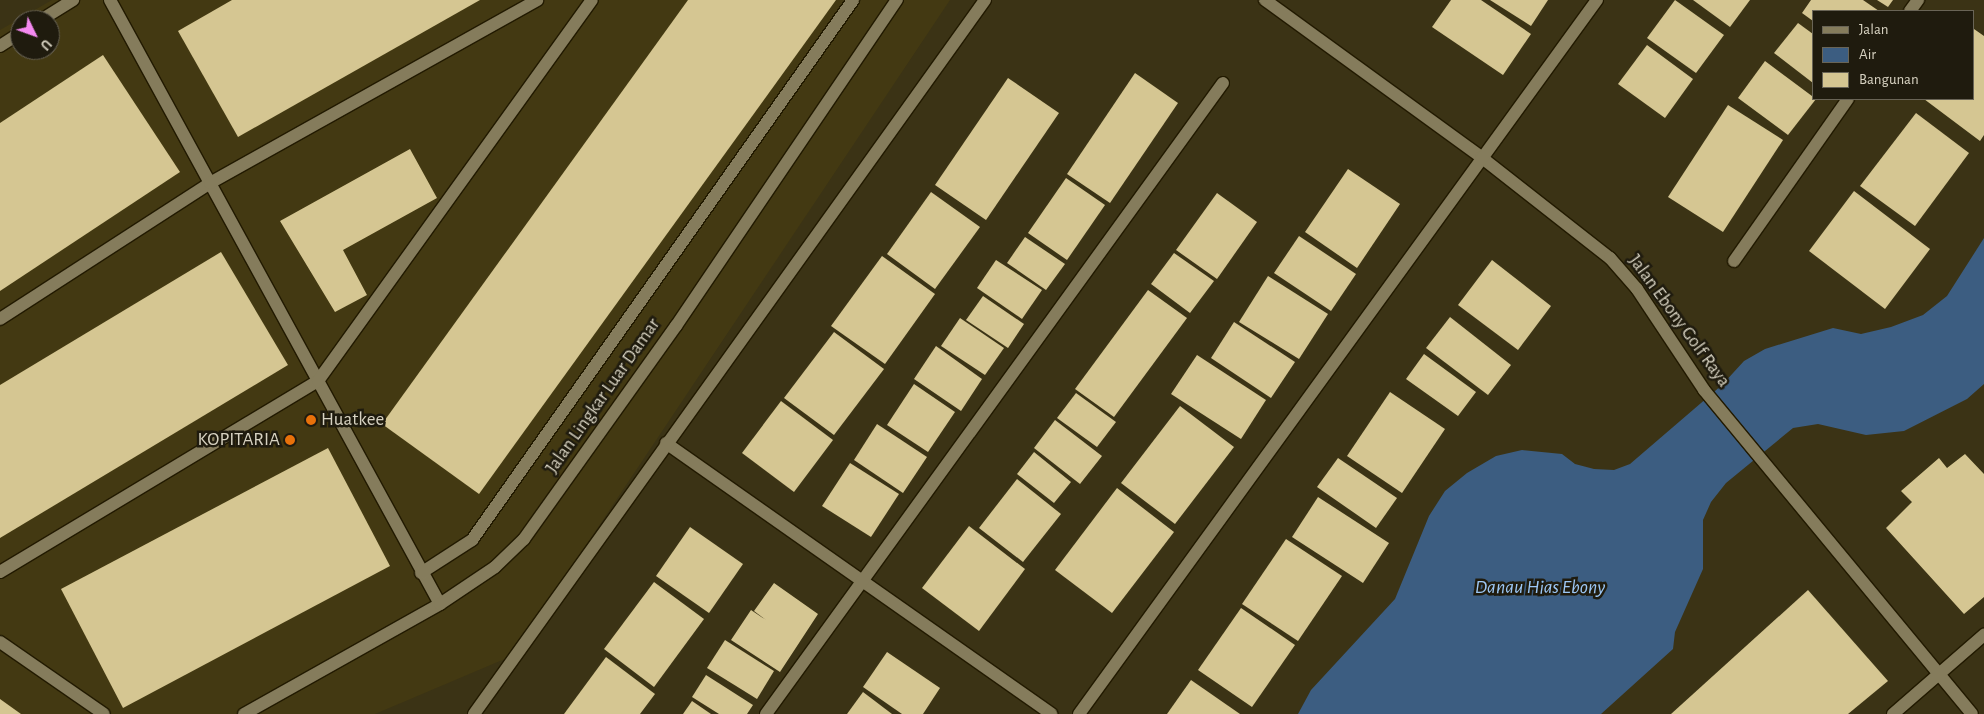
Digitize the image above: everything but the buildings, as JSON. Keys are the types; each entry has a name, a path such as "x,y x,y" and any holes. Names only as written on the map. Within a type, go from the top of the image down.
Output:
{"street":[{"path":"57,10 73,0"},
{"path":"110,0 440,604"},
{"path":"0,319 210,183 537,0"},
{"path":"0,572 318,381 592,0"},
{"path":"421,572 472,540 853,0"},
{"name":"Jalan Lingkar Luar Damar","path":"244,714 440,604 495,566 530,531 676,326 897,0"},
{"path":"474,714 666,443 985,0"},
{"name":"Jalan Ebony Golf Raya","path":"1265,0 1481,157 1610,258 1637,289 1704,390 1972,714"},
{"path":"1079,714 1481,157 1534,90 1597,0"},
{"path":"766,714 1223,83"},
{"path":"1734,261 1847,100"},
{"path":"666,443 1051,714"},
{"path":"1893,714 1984,635"},
{"path":"0,642 104,714"}],"shaded area":[{"path":"52,0 950,0 512,656 375,714 0,714 0,30 10,24 10,60 60,60 60,10 35,10"}],"water":[{"name":"Danau Hias Ebony","path":"1984,238 1984,384 1967,399 1904,431 1866,435 1818,424 1793,428 1726,483 1711,502 1703,520 1703,569 1675,632 1673,649 1601,714 1298,714 1311,690 1395,599 1429,516 1445,491 1467,473 1496,456 1522,450 1562,454 1575,464 1594,469 1614,470 1630,464 1722,385 1744,361 1765,349 1833,328 1861,334 1891,327 1923,315 1947,296"}],"place":[{"name":"Huatkee","path":"311,420"},
{"name":"KOPITARIA","path":"290,440"}]}
